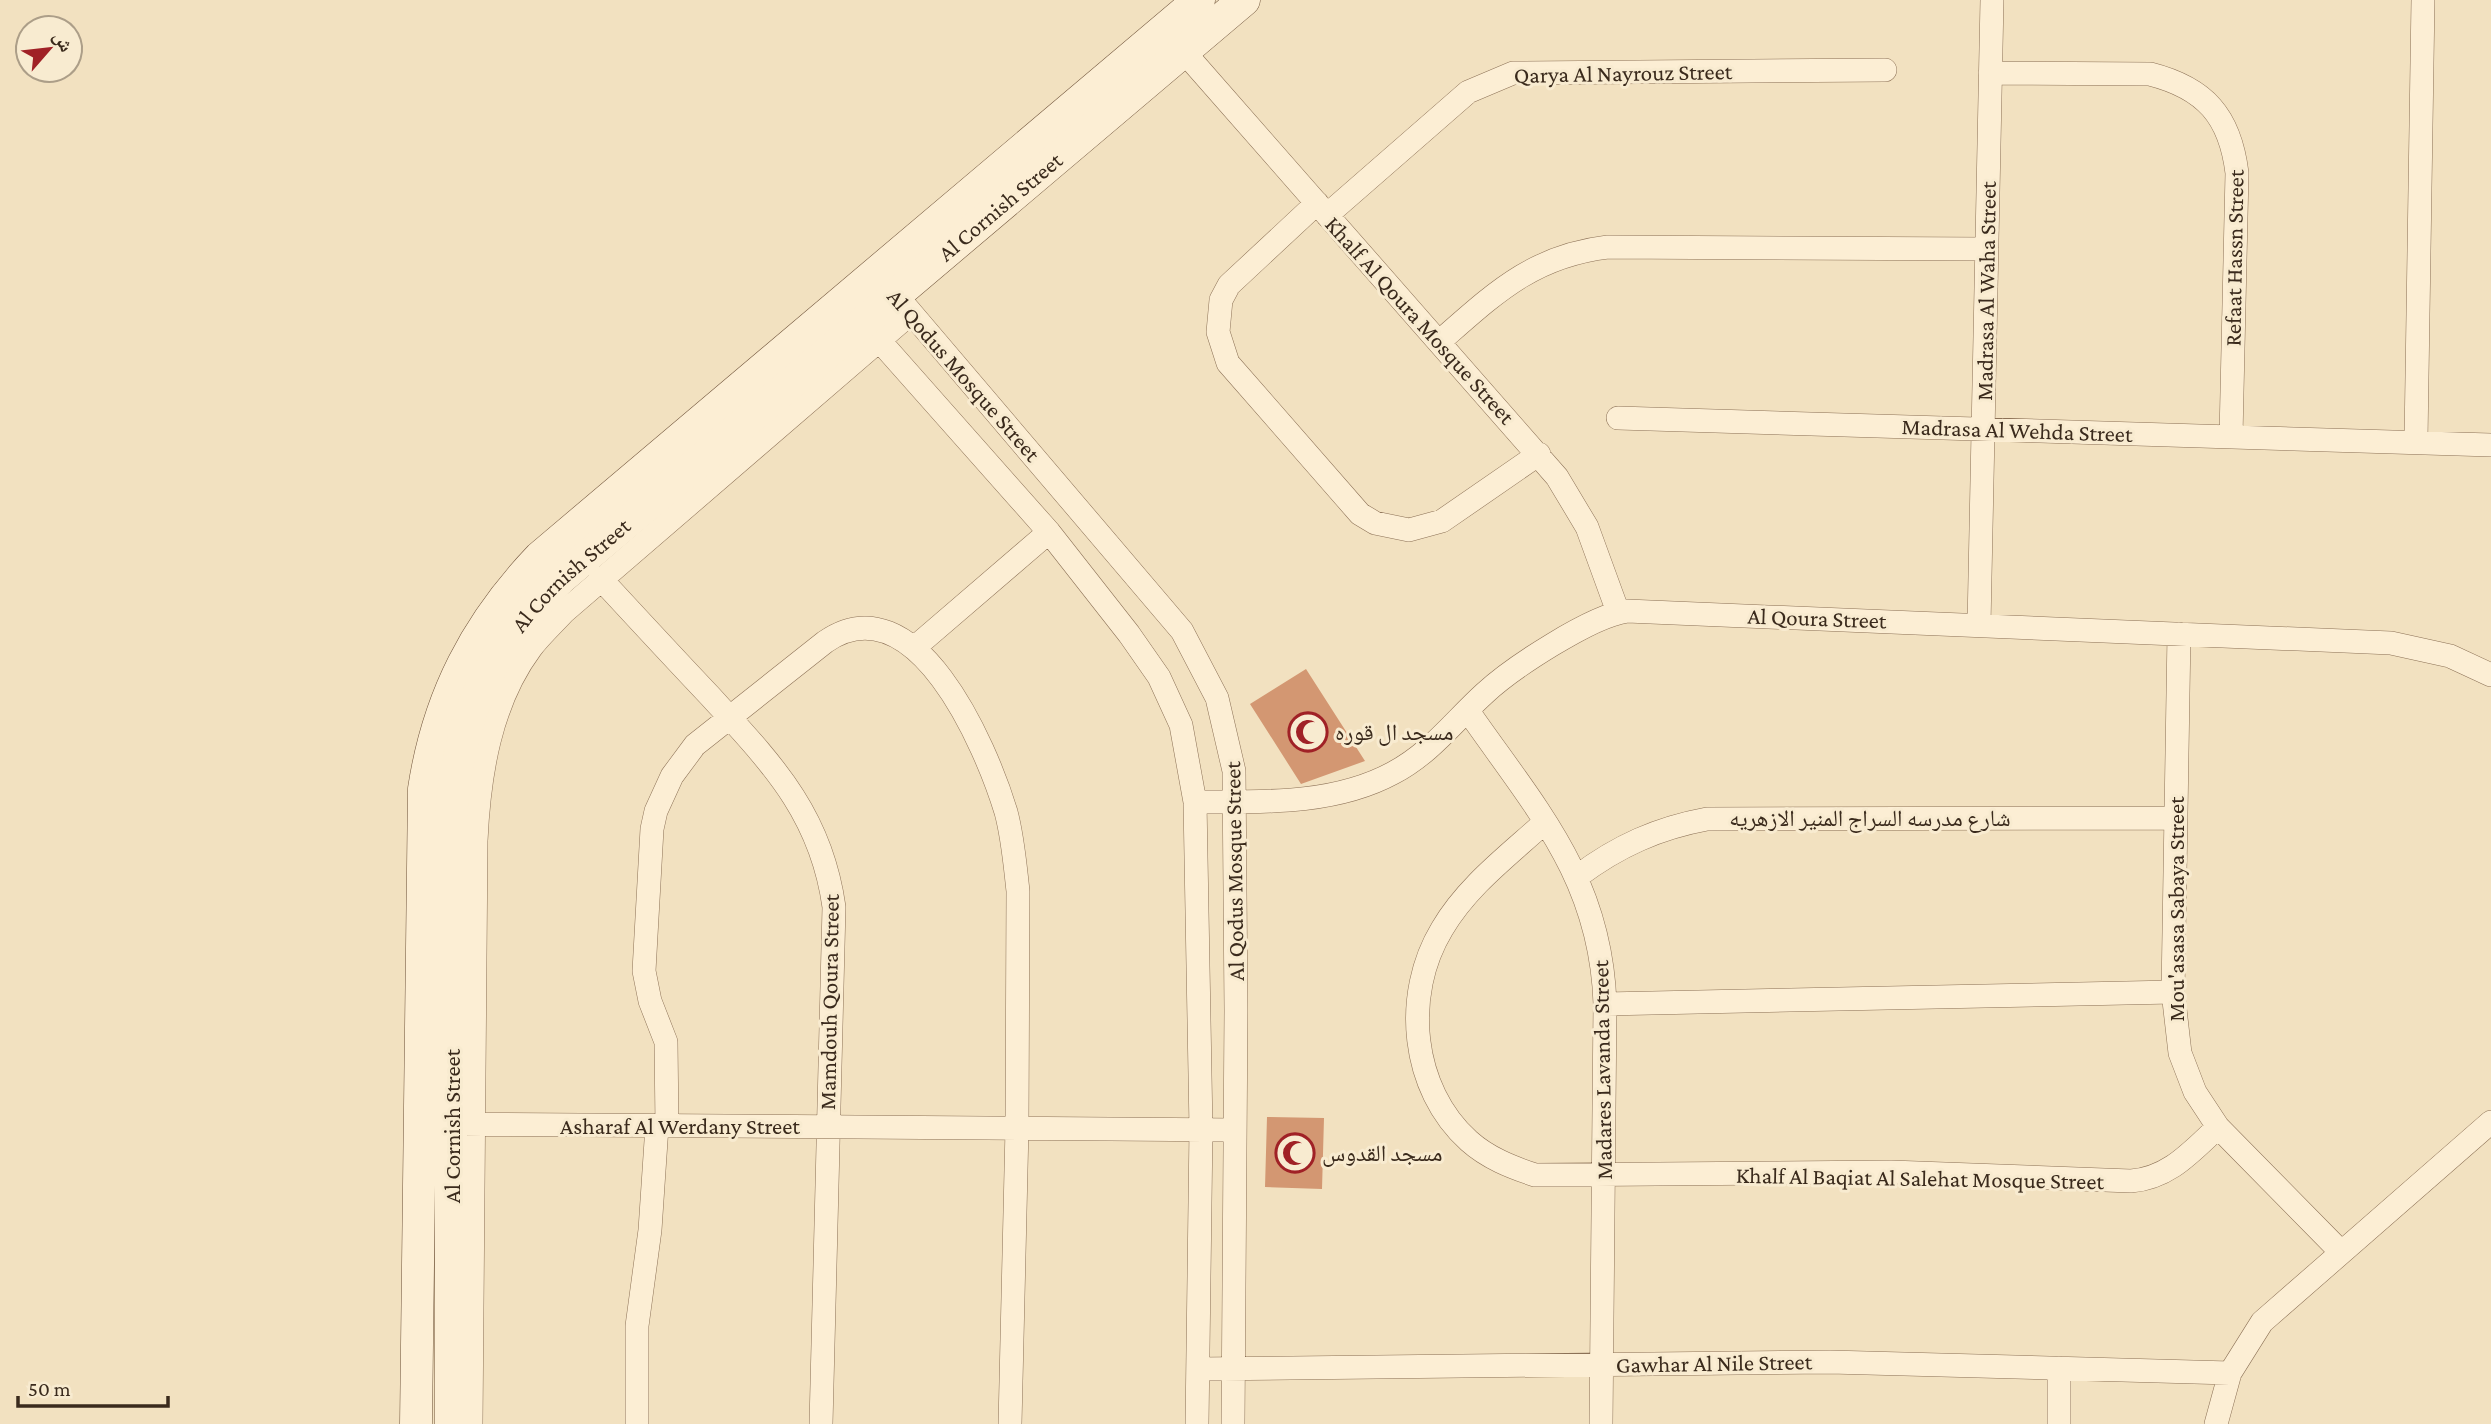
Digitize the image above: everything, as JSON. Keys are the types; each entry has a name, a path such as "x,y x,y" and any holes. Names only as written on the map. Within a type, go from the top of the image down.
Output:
{"street":[{"name":"Al Cornish Street","path":"895,294 1199,0"},
{"name":"Al Cornish Street","path":"451,1424 463,1124 451,817 461,740 489,669 509,636 560,579 895,294 1185,53 1244,0"},
{"name":"Madrasa Al Waha Street","path":"1979,625 1992,0"},
{"path":"2416,440 2423,0"},
{"name":"Khalf Al Qoura Mosque Street","path":"1185,53 1558,477 1587,527 1618,612"},
{"name":"Qarya Al Nayrouz Street","path":"1539,454 1442,521 1409,530 1391,528 1360,514 1237,377 1221,348 1217,332 1222,300 1229,285 1468,92 1513,73 1885,70"},
{"name":"Refaat Hassn Street","path":"1990,73 2150,74 2173,80 2194,91 2212,107 2226,127 2234,149 2237,173 2231,436"},
{"path":"1439,342 1517,277 1560,256 1584,250 1608,247 1987,248"},
{"name":"Al Qodus Mosque Street","path":"895,294 1182,631 1207,674 1225,721 1234,771 1233,1424"},
{"name":"Al Cornish Street","path":"416,1424 424,789 436,728 457,671 492,612 540,557 863,322"},
{"name":"Al Qodus Mosque Street","path":"863,322 1049,533 1159,677 1181,725 1195,802 1201,1129 1197,1424"},
{"path":"471,1424 463,1124 476,841 479,790 489,741 506,693 530,649 863,322"},
{"name":"Madrasa Al Wehda Street","path":"1618,418 2416,440 2491,445"},
{"path":"914,648 1049,533"},
{"name":"Mamdouh Qoura Street","path":"600,578 775,767 816,834 830,882 834,908 821,1424"},
{"name":"Al Qoura Street","path":"1195,802 1324,797 1371,783 1393,773 1434,746 1507,675 1600,618 1618,612 2391,643 2450,656 2491,675"},
{"path":"637,1424 637,1326 662,1126 666,1042 650,1000 644,971 652,829 663,793 683,760 702,738 843,632 877,627 897,635 914,648 939,677 967,720 995,778 1006,815 1018,891 1017,1128 1010,1424"},
{"name":"Mou'asasa Sabaya Street","path":"2179,634 2173,992 2180,1053 2195,1092 2218,1127 2340,1251"},
{"name":"Madares Lavanda Street","path":"1468,711 1545,822 1578,876 1596,926 1605,1004 1601,1424"},
{"name":"شارع مدرسه السراج المنير الازهريه","path":"1578,876 1635,840 1680,824 1707,819 2176,818"},
{"name":"Khalf Al Baqiat Al Salehat Mosque Street","path":"1545,822 1465,897 1440,932 1427,962 1419,995 1418,1040 1428,1081 1438,1103 1470,1141 1501,1162 1535,1175 1603,1177 1891,1172 2141,1180 2171,1169 2218,1127"},
{"path":"1605,1004 2173,992"},
{"path":"2216,1424 2230,1373 2262,1322 2340,1251 2491,1122"},
{"name":"Asharaf Al Werdany Street","path":"419,1124 1235,1129"},
{"name":"Gawhar Al Nile Street","path":"1198,1369 1830,1362 2230,1373"},
{"path":"2059,1424 2060,1368"}],"building":[{"name":"مسجد ال قوره","path":"1306,669 1365,761 1301,784 1250,704"},
{"name":"مسجد القدوس","path":"1267,1117 1324,1118 1322,1189 1265,1187"}],"place":[{"name":"مسجد ال قوره","path":"1308,732"},
{"name":"مسجد القدوس","path":"1295,1153"}]}
